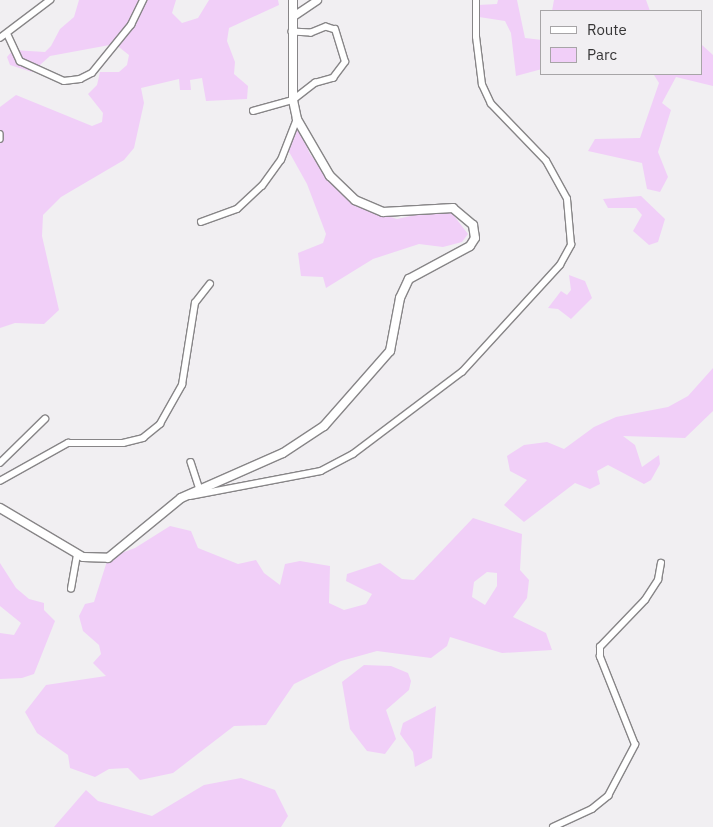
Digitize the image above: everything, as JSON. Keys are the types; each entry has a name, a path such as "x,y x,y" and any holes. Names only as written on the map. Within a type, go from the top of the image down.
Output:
{"main road":[{"path":"0,508 77,554 93,560 108,558 181,498 283,454 324,426 390,351 400,298 410,279 470,246 475,238 473,225 453,208 383,212 355,200 330,176 297,119 293,100 293,0"}],"street":[{"path":"0,38 8,35 50,0"},
{"path":"8,35 20,61 64,81 80,79 92,73 132,25 143,0"},
{"path":"293,16 317,0"},
{"path":"181,498 321,471 353,454 462,372 560,265 571,245 567,199 546,161 491,104 482,85 476,37 476,0"},
{"path":"254,111 293,100 315,83 334,78 345,62 345,52 336,30 326,27 311,34 292,32"},
{"path":"201,222 237,209 262,186 281,160 297,119"},
{"path":"0,134 0,140"},
{"path":"0,481 68,442 123,444 143,438 160,424 182,385 194,303 210,284"},
{"path":"0,463 45,419"},
{"path":"191,462 200,490"},
{"path":"71,589 77,554"},
{"path":"553,827 592,809 608,796 635,745 600,657 600,647 645,600 658,580 661,563"}],"green space":[{"path":"79,0 176,0 172,13 182,23 198,18 209,0 278,0 279,5 229,28 227,41 235,62 234,74 248,86 247,99 206,101 202,78 190,80 191,90 180,90 179,79 141,88 144,103 134,148 124,160 61,197 43,215 42,236 59,310 44,324 15,323 0,328 0,107 16,95 92,126 102,122 103,113 88,94 97,85 100,72 119,72 127,65 129,55 115,44 50,56 32,72 10,65 7,57 13,50 45,52 51,46 60,29 74,17"},
{"path":"498,0 517,0 525,38 540,40 540,70 516,76 511,33 505,21 479,17 478,5 497,4"},
{"path":"554,0 646,0 650,10 552,10"},
{"path":"703,46 713,55 713,86 676,77 662,103 671,110 658,152 668,177 660,192 647,189 642,163 588,151 595,139 640,138 659,83 654,75 703,75"},
{"path":"297,124 310,154 355,206 397,219 448,208 468,234 462,242 443,247 419,244 373,259 326,288 323,277 301,276 298,253 323,243 326,234 307,184 288,150 289,133"},
{"path":"641,196 665,219 658,242 649,245 633,231 642,215 636,208 608,208 603,199"},
{"path":"569,275 585,281 592,298 571,319 558,309 548,308 561,291 567,295 571,290"},
{"path":"713,368 713,411 685,438 623,436 635,445 642,467 659,455 660,464 651,480 644,484 608,465 597,471 600,484 590,489 575,483 524,522 504,505 527,480 510,471 507,456 524,445 547,442 564,449 594,427 616,417 668,407 688,396"},
{"path":"473,518 522,534 520,570 529,580 527,598 513,617 546,633 552,650 502,653 450,637 447,646 431,658 377,651 341,661 294,684 266,725 234,726 173,773 140,780 128,768 109,769 95,777 70,768 68,755 37,733 25,712 46,685 106,676 93,663 101,654 99,645 83,631 79,616 85,604 94,602 108,558 135,548 170,526 191,531 198,548 238,564 256,560 264,573 280,585 285,564 300,561 330,566 329,603 344,610 366,604 372,594 346,581 347,574 380,563 402,579 414,580","holes":["487,572 497,573 497,586 485,605 472,597 474,582"]},
{"path":"0,563 16,588 29,599 44,603 44,610 55,621 34,674 22,678 0,679 0,633 14,635 21,623 0,606"},
{"path":"364,665 391,666 408,673 411,681 409,690 386,710 396,739 385,754 367,751 350,729 342,682"},
{"path":"436,706 432,758 415,767 413,752 400,734 403,723"},
{"path":"241,778 275,790 288,816 281,827 54,827 86,790 98,801 152,816 204,785"}]}
